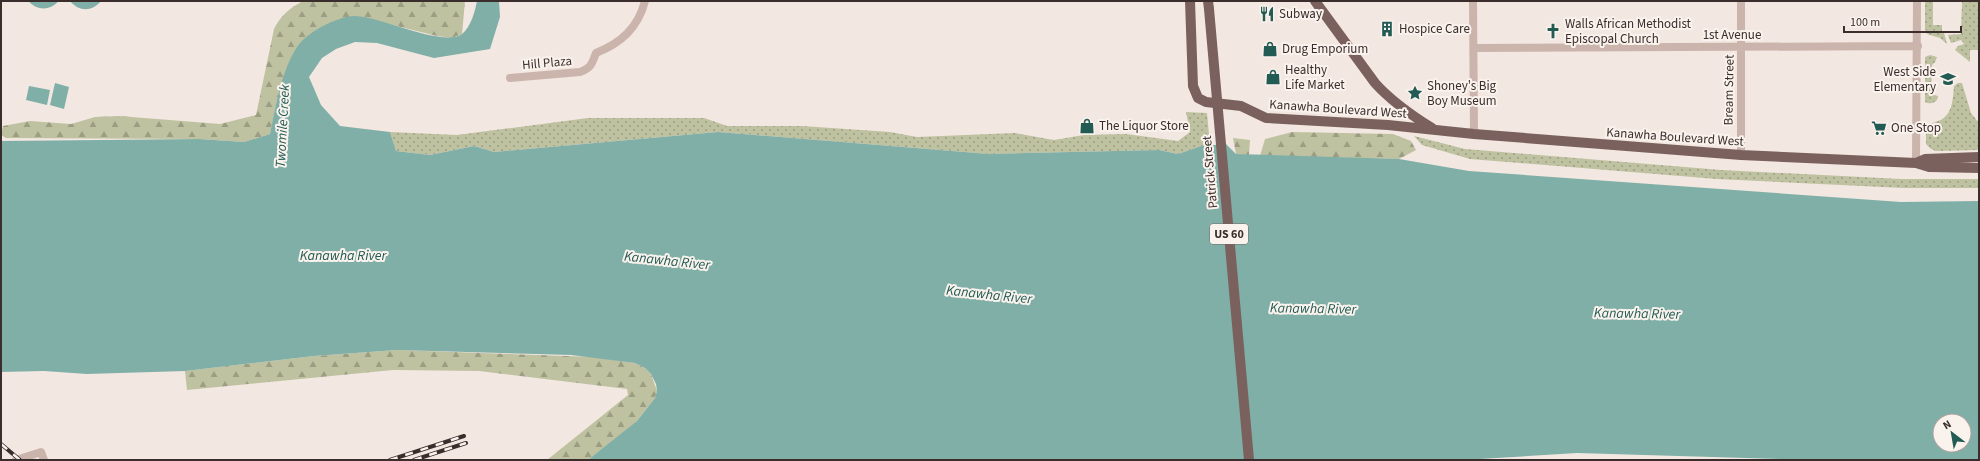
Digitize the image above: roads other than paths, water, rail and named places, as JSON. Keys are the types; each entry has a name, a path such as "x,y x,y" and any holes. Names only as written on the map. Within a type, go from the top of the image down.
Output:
{"main road":[{"name":"Kanawha Boulevard West","path":"1190,1 1193,86 1198,98 1206,102 1241,106 1266,118 1432,128 1474,134 1741,155 1916,163 1929,167 1979,168"},
{"name":"Kanawha Boulevard West","path":"1315,1 1375,83 1386,95 1403,109 1432,128"},
{"name":"Patrick Street","path":"1208,5 1249,460"},
{"path":"1388,125 1398,123 1402,120 1403,109"},
{"name":"Kanawha Boulevard West","path":"1916,163 1925,159 1979,158"}],"street":[{"name":"Hill Plaza","path":"510,78 580,72 587,70 591,66 596,53 621,40 642,11 644,1"},
{"path":"1473,1 1474,134"},
{"name":"Bream Street","path":"1741,1 1741,155"},
{"path":"1916,163 1918,46 1917,1"},
{"name":"1st Avenue","path":"1474,48 1918,46"},
{"path":"16,460 41,452 44,460"}],"water":[{"path":"28,1 59,1 51,7 40,8"},
{"path":"70,1 101,1 90,9 81,9"},
{"path":"477,1 499,1 500,17 490,49 434,58 377,43 355,42 336,49 322,58 309,77 321,105 340,126 390,132 396,151 430,155 474,146 494,152 718,132 989,154 1159,150 1178,154 1201,146 1226,144 1236,154 1399,159 1469,171 1901,202 1979,201 1979,460 1813,460 1577,453 1463,460 588,460 637,421 655,398 657,391 656,384 651,374 645,368 635,363 571,355 397,350 314,356 185,371 87,374 44,371 1,372 1,141 199,139 244,142 270,134 283,78 291,57 306,37 327,24 347,17 366,17 427,34 441,37 453,37 462,34 472,19"},
{"path":"55,83 69,87 64,109 50,105"},
{"path":"29,86 50,90 47,105 26,100"}],"railway":[{"path":"390,460 464,436"},
{"path":"414,460 466,443"},
{"path":"1,444 20,460"}],"place":[{"name":"Subway","path":"1267,14"},
{"name":"Hospice Care","path":"1387,29"},
{"name":"Walls African Methodist Episcopal Church","path":"1553,31"},
{"name":"Drug Emporium","path":"1270,49"},
{"name":"Healthy Life Market","path":"1273,77"},
{"name":"West Side Elementary","path":"1948,79"},
{"name":"Shoney's Big Boy Museum","path":"1415,93"},
{"name":"The Liquor Store","path":"1087,126"},
{"name":"One Stop","path":"1879,128"}],"water label":[{"name":"Twomile Creek","path":"283,126"},
{"name":"Kanawha River","path":"343,256"},
{"name":"Kanawha River","path":"667,261"},
{"name":"Kanawha River","path":"989,295"},
{"name":"Kanawha River","path":"1313,309"},
{"name":"Kanawha River","path":"1637,314"}]}
